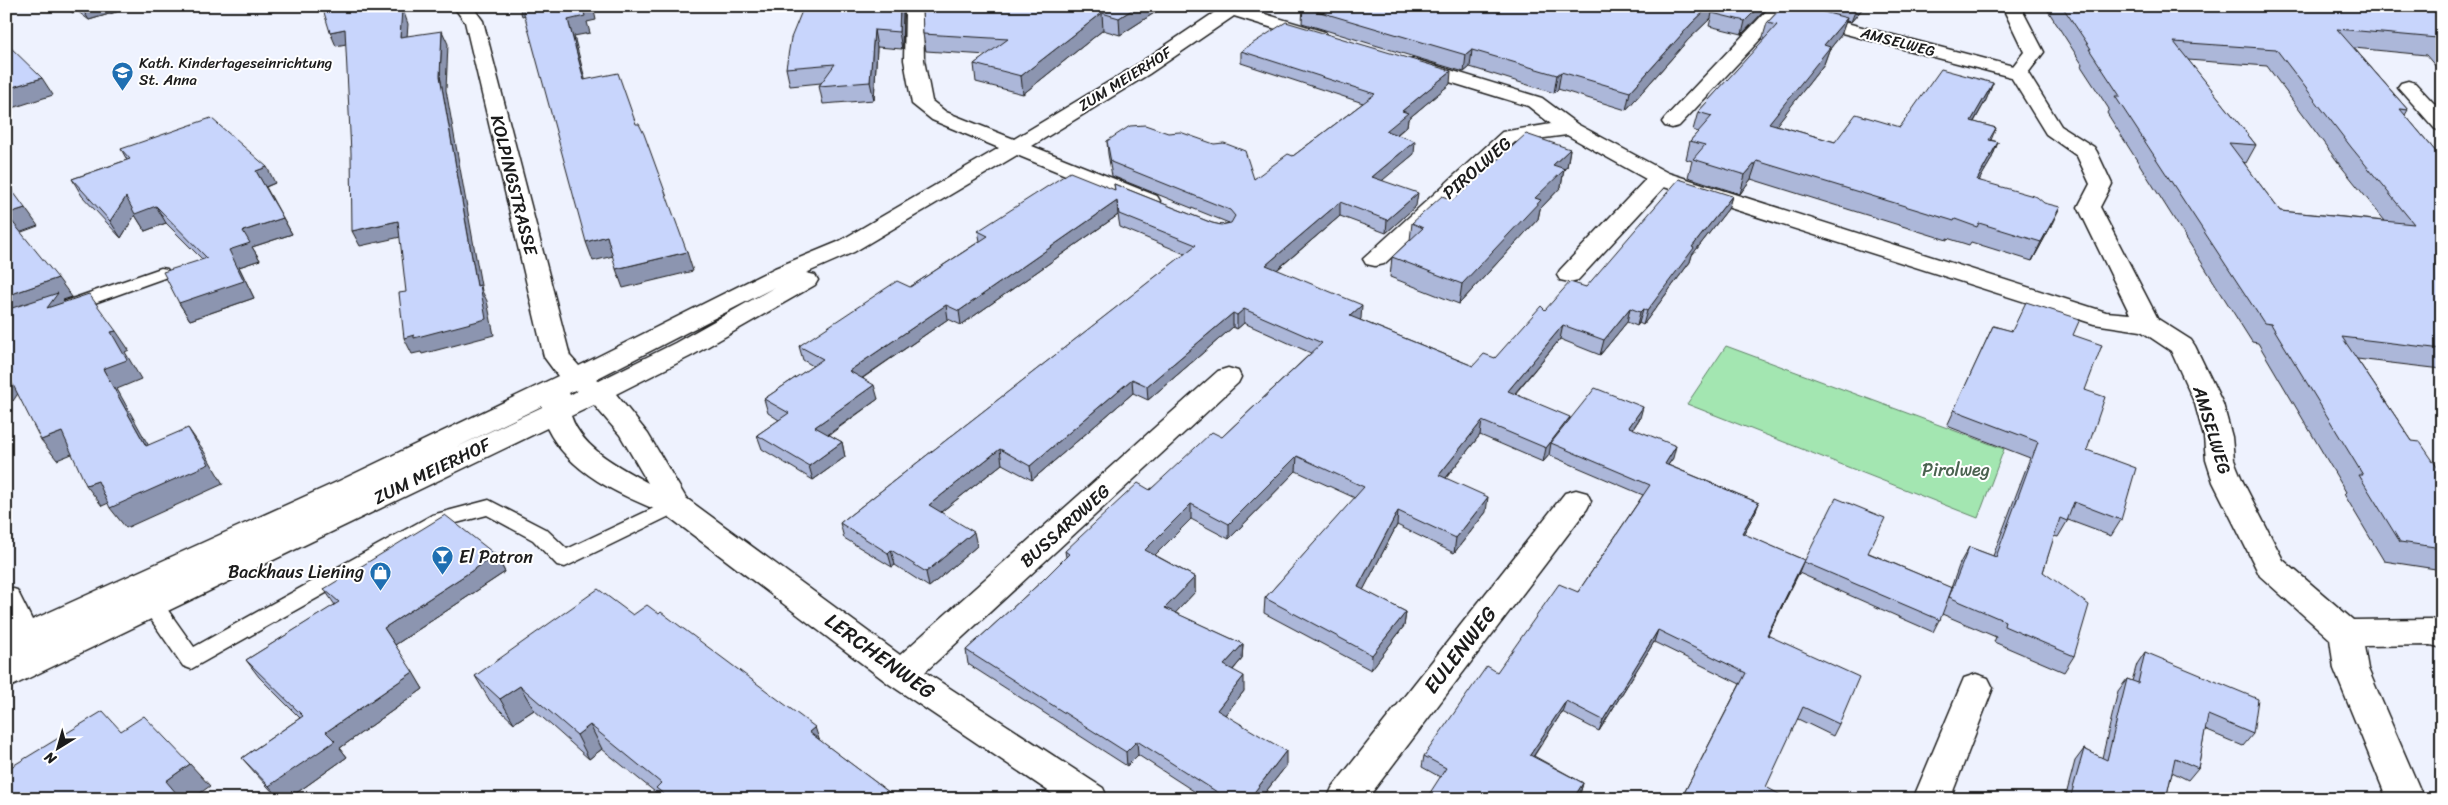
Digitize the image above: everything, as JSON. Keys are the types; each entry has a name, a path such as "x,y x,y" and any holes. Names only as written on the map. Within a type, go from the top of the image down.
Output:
{"street":[{"name":"KOLPINGSTRASSE","path":"462,6 474,21 557,358 570,387"},
{"path":"922,6 914,14 914,60 922,104 939,116 1168,208"},
{"name":"AMSELWEG","path":"1672,122 1780,6 1798,16 2018,73"},
{"path":"2011,6 2034,52 2018,73 2053,130 2086,152 2101,184 2089,207 2148,324"},
{"name":"ZUM MEIERHOF","path":"18,655 146,596 570,387 684,349 800,285 846,247 1142,70 1235,8 1334,41"},
{"path":"1397,60 1536,102 1570,128 1660,178 2104,319 2148,324"},
{"path":"2408,87 2442,125"},
{"name":"PIROLWEG","path":"1375,259 1509,136 1570,128"},
{"path":"1569,276 1660,178"},
{"name":"AMSELWEG","path":"2148,324 2182,346 2209,404 2218,437 2220,460 2228,482 2271,568 2346,632"},
{"name":"BUSSARDWEG","path":"901,674 1228,377"},
{"name":"LERCHENWEG","path":"570,387 566,437 598,467 637,490 675,505 901,674 1090,799"},
{"name":"LERCHENWEG","path":"570,387 635,432 675,505"},
{"name":"EULENWEG","path":"1345,799 1576,501"},
{"path":"6,599 18,655"},
{"path":"2411,796 2351,669 2346,632 2431,632 2442,634"},
{"path":"1931,799 1976,688"}],"lane":[{"path":"52,312 161,273"},
{"path":"146,596 191,660 439,520 489,507 540,535 565,559 675,505"}],"green space":[{"name":"Pirolweg","path":"1726,346 2004,449 1978,518 1687,404"}],"building":[{"path":"322,6 401,6 400,37 442,31 440,76 477,286 480,285 486,319 414,338 414,335 404,338 399,293 406,292 398,221 352,231 351,153 345,29 330,32"},
{"path":"522,6 582,6 585,16 568,20 584,80 618,73 636,124 639,124 644,134 687,252 616,269 607,236 586,242"},
{"path":"804,6 900,6 899,32 874,30 870,82 819,86 835,64 786,68 791,38"},
{"path":"922,6 1138,6 1119,18 1102,13 1021,76 974,64 1008,39 923,34"},
{"path":"1303,6 1710,6 1692,23 1630,92 1561,72 1557,75 1472,50 1466,55"},
{"path":"1719,6 1760,6 1745,21 1712,13"},
{"path":"1783,6 1800,6 1847,18 1824,45 1830,47 1769,123 1835,142 1856,114 1900,127 1941,69 1993,83 1971,121 1996,128 1989,140 1998,142 1977,180 2037,197 2044,203 2060,207 2041,242 1979,223 1977,227 1955,219 1954,221 1757,161 1745,175 1693,159 1705,145 1690,141 1712,116 1698,112 1777,25 1767,23"},
{"path":"1846,6 1858,6 1856,9"},
{"path":"2062,6 2430,6 2442,8 2442,45 2437,38 2337,29 2408,110 2400,109 2442,159 2442,349 2342,337 2412,441 2420,442 2442,474 2442,548 2400,542 2359,475 2363,475 2271,324 2264,323 2115,96 2120,96 2089,49 2091,49","holes":["2174,42 2276,49 2351,147 2414,224 2280,211 2229,143 2256,145"]},
{"path":"1286,22 1451,71 1402,111 1408,113 1386,131 1415,141 1372,177 1418,193 1387,220 1340,202 1266,265 1362,305 1350,316 1473,366 1484,354 1495,358 1541,306 1545,310 1570,282 1586,287 1679,179 1732,196 1692,247 1694,248 1647,311 1643,309 1640,312 1630,308 1604,340 1563,325 1508,391 1570,417 1546,448 1482,421 1439,475 1488,497 1456,538 1398,511 1358,587 1406,612 1372,655 1265,598 1364,487 1297,456 1229,524 1191,504 1145,550 1195,577 1165,608 1243,644 1224,665 1244,676 1217,710 1286,751 1249,799 1228,799 1137,741 1126,752 966,650 1042,581 1069,554 1065,551 1138,483 1150,490 1212,432 1222,437 1322,343 1244,309 1237,315 1233,313 1147,386 1132,379 1030,466 1000,449 929,505 974,532 926,572 891,550 888,553 840,523 1196,245 1119,214 1117,201 959,311 946,305 849,371 874,385 815,427 842,442 809,466 757,435 789,413 764,399 823,359 799,346 897,281 910,287 988,236 978,231 1070,172 1115,190 1114,184 1212,223 1221,225 1231,223 1235,216 1230,210 1111,162 1107,141 1130,126 1145,125 1168,133 1180,132 1214,144 1224,143 1245,151 1254,179 1288,154 1293,156 1375,94 1241,51"},
{"path":"6,43 42,78 6,89"},
{"path":"211,118 267,167 256,171 283,218 243,231 250,243 229,250 244,281 179,303 163,272 207,258 156,206 135,214 126,197 110,221 72,179 130,159 121,149"},
{"path":"1526,134 1570,149 1553,165 1565,169 1535,198 1541,200 1462,284 1392,257 1423,228 1412,223 1442,196 1453,200"},
{"path":"6,182 25,208 6,214"},
{"path":"6,214 58,278 6,296"},
{"path":"58,293 47,308 89,294 116,331 111,332 127,360 103,369 146,446 188,428 209,464 110,508 98,481 86,485 62,432 41,440 6,371 6,310"},
{"path":"2026,302 2080,319 2073,335 2102,345 2085,390 2105,397 2087,450 2136,468 2121,520 2074,502 2067,521 2060,518 2043,572 2089,605 2074,656 2004,626 2005,621 1949,597 1969,547 1996,557 2038,442 1954,410 1993,326 2012,331"},
{"path":"1595,388 1643,407 1629,427 1676,446 1665,464 1759,503 1742,533 1804,560 1767,635 1859,677 1839,724 1803,707 1766,787 1788,799 1681,799 1746,673 1658,630 1603,720 1566,701 1530,755 1583,783 1573,799 1426,799 1446,768 1424,756 1487,666 1497,672 1559,584 1578,592 1650,485 1551,443"},
{"path":"1836,498 1885,518 1868,553 1952,588 1940,620 1804,562"},
{"path":"445,515 496,555 384,628 413,672 326,732 335,741 269,786 242,758 303,716 246,660 339,602 324,589"},
{"path":"598,589 633,615 647,605 659,614 661,612 815,727 809,732 898,799 670,799 656,788 661,783 590,725 577,735 520,686 500,699 475,676"},
{"path":"2145,652 2258,699 2253,734 2208,715 2198,768 2175,758 2166,799 2070,799 2084,749 2107,760 2127,679 2138,683"},
{"path":"103,711 121,731 144,716 190,764 166,781 177,794 169,799 6,799 6,770"}],"place":[{"name":"Kath. Kindertageseinrichtung St. Anna","path":"123,91"},
{"name":"El Patron","path":"443,576"},
{"name":"Backhaus Liening","path":"380,591"}]}
